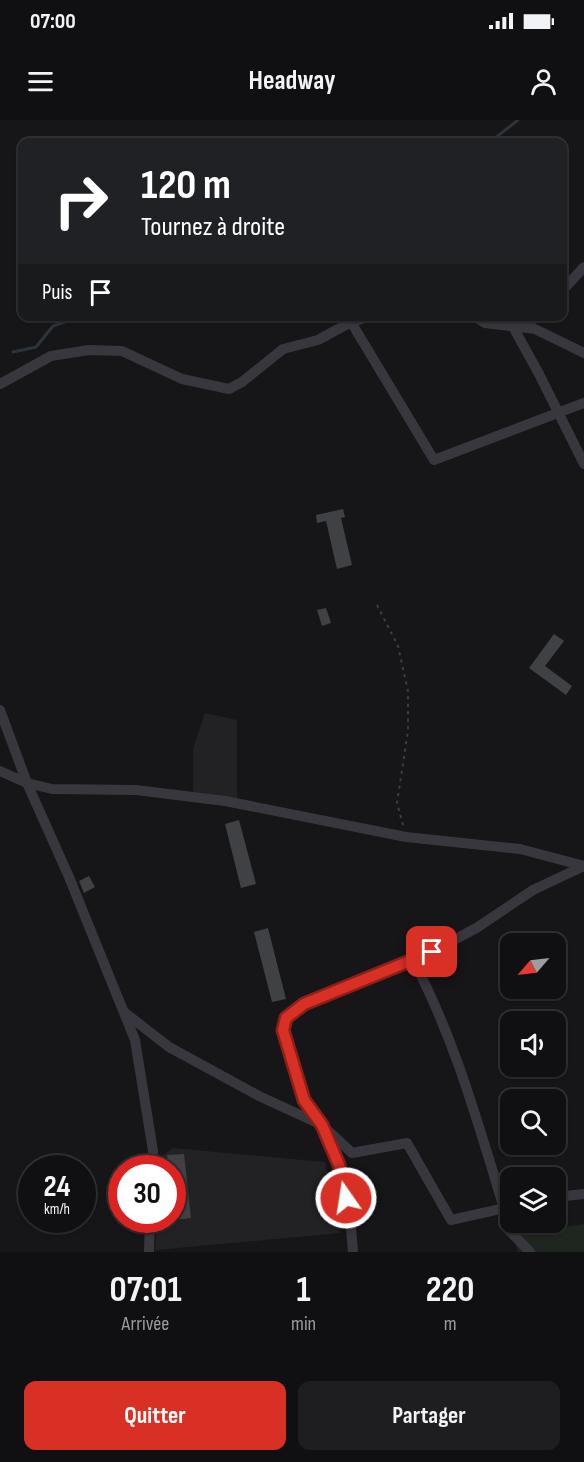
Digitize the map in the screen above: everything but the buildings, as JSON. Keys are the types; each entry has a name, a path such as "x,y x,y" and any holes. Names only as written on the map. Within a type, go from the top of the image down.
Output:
{"street":[{"path":"567,286 584,267"},
{"path":"0,384 51,356 88,350 122,351 182,379 229,389 242,382 283,350 318,340 354,321"},
{"path":"482,321 535,329 584,353"},
{"path":"516,326 528,321"},
{"path":"351,322 434,460 584,403"},
{"path":"516,326 584,464"},
{"path":"0,710 27,783 69,877 135,1040 143,1079 153,1155"},
{"path":"0,771 27,783 52,789 136,790 225,801 406,837 520,849 584,866"},
{"path":"500,1210 451,1220 407,1143 352,1153 322,1125 304,1100 283,1030 286,1018 304,1004 432,952 478,927 533,890 584,866"},
{"path":"413,960 434,999 468,1089 500,1187"},
{"path":"124,1012 169,1047 259,1096 322,1125 339,1165 350,1215 354,1252"},
{"path":"566,1196 584,1194"},
{"path":"149,1252 150,1233"},
{"path":"512,1233 530,1252"}],"path":[{"path":"377,605 398,646 408,691 408,731 397,803 406,837"}],"shaded area":[{"path":"205,713 237,720 237,803 193,797 193,749"},
{"path":"173,1148 325,1162 340,1233 155,1250 156,1233 186,1233 186,1155 163,1155"},
{"path":"584,1224 584,1252 518,1252 514,1235 566,1233 566,1227"}],"waterway":[{"path":"495,138 518,120"},
{"path":"13,352 36,347 53,326 68,321"}],"route":[{"path":"346,1198 339,1165 322,1125 304,1100 283,1030 286,1018 304,1004 432,952"}]}
